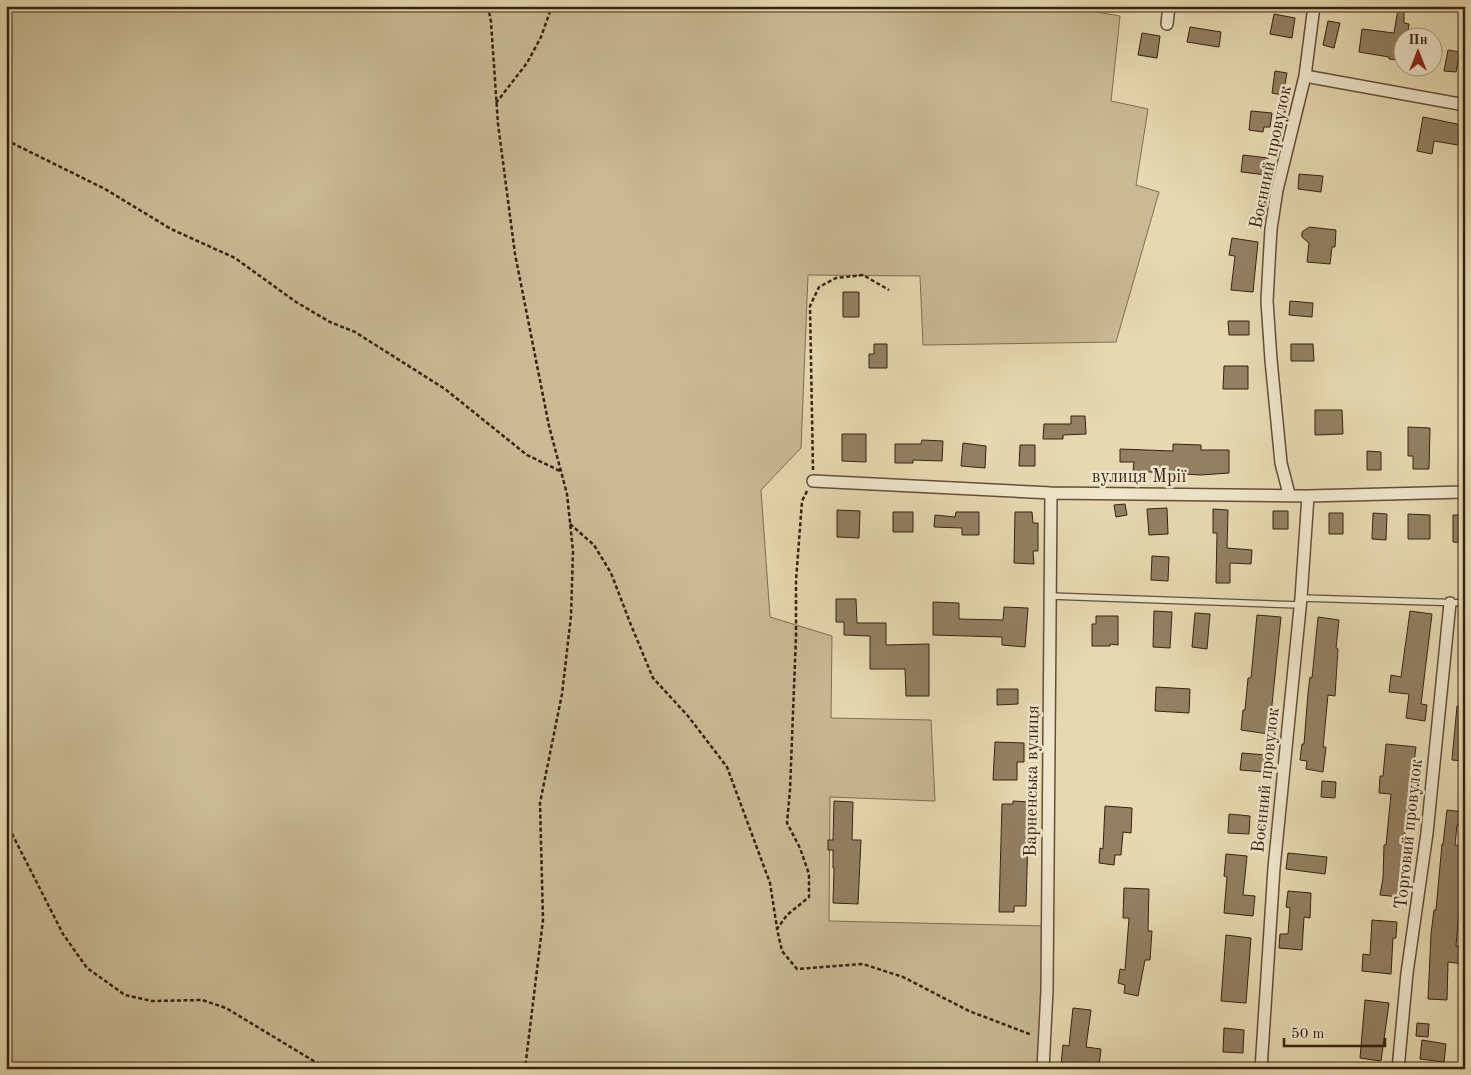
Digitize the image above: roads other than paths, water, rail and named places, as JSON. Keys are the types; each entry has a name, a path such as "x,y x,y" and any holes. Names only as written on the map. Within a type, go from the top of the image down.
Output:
{"street":[{"path":"1167,24 1169,6"},
{"name":"Воєнний провулок","path":"1289,494 1281,463 1267,301 1271,229 1278,190 1305,76 1314,6"},
{"path":"1305,76 1465,105"},
{"name":"вулиця Мрії","path":"813,481 1051,493 1289,494 1308,496 1465,492"},
{"name":"Варненська вулиця","path":"1043,1069 1047,990 1051,493"},
{"name":"Воєнний провулок","path":"1261,1069 1274,868 1300,601 1308,496"},
{"name":"Торговий провулок","path":"1398,1069 1407,973 1427,833 1450,603"}],"lane":[{"path":"1050,596 1465,603"}]}
